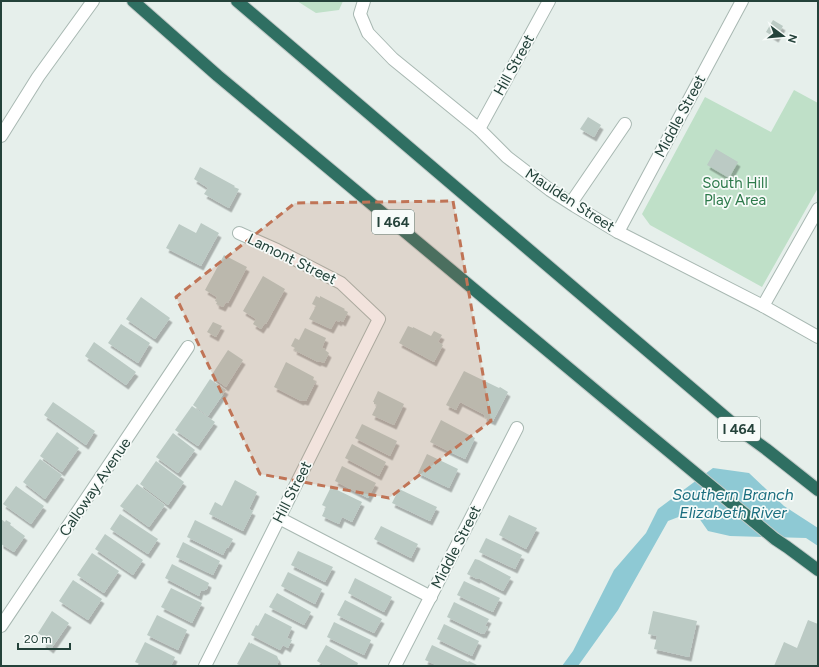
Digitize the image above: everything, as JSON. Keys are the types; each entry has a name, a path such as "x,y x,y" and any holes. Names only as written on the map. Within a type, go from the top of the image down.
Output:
{"highway":[{"name":"I 464","path":"133,1 218,76 655,440 775,539 818,570"},
{"name":"I 464","path":"237,1 662,364 744,433 818,490"}],"street":[{"path":"1,136 38,77 93,1"},
{"name":"Maulden Street","path":"364,1 360,14 368,34 393,59 479,129 507,157 550,190 618,232 763,306 818,337"},
{"name":"Hill Street","path":"479,129 549,1"},
{"name":"Middle Street","path":"618,232 742,1"},
{"path":"571,203 625,124"},
{"path":"763,306 818,209"},
{"name":"Lamont Street","path":"239,233 277,250 341,283 378,319"},
{"name":"Hill Street","path":"205,666 378,319"},
{"name":"Calloway Avenue","path":"1,626 188,347"},
{"name":"Middle Street","path":"396,666 517,428"},
{"path":"279,518 431,597"}],"highlighted area":[{"path":"453,201 491,421 389,498 260,474 176,297 295,203"}],"green space":[{"path":"297,1 343,1 339,10 316,13"},
{"name":"South Hill Play Area","path":"794,90 818,103 818,188 762,287 650,225 642,214 705,97 771,132"}],"water":[{"name":"Southern Branch Elizabeth River","path":"713,468 749,473 784,506 818,528 818,546 806,538 730,536 708,531 694,511 668,521 618,610 578,666 562,666 573,651 614,570 646,533 658,509"}],"building":[{"path":"773,20 783,26 776,38 766,32"},
{"path":"588,117 601,125 594,137 580,129"},
{"path":"716,149 738,162 729,178 707,165"},
{"path":"200,167 239,189 229,208 204,194 208,188 194,179"},
{"path":"201,223 219,233 201,266 166,248 179,224 196,233"},
{"path":"224,255 247,267 228,303 226,302 223,307 216,304 217,302 215,301 217,297 205,290"},
{"path":"263,276 285,289 266,324 265,323 261,329 253,324 256,319 243,311"},
{"path":"316,296 320,298 320,296 345,309 344,310 348,312 343,322 336,320 331,329 309,319 316,306 312,304"},
{"path":"141,297 170,318 155,339 126,319"},
{"path":"213,322 222,326 216,337 207,332"},
{"path":"121,324 150,343 138,363 108,343"},
{"path":"408,326 431,336 434,331 442,335 438,342 443,345 434,362 399,343"},
{"path":"305,328 326,338 322,348 329,353 324,363 318,362 294,350 295,348 291,346 295,338 299,340"},
{"path":"94,342 136,372 126,385 85,356"},
{"path":"228,350 243,360 226,387 211,376"},
{"path":"286,362 314,377 313,380 316,381 306,401 301,401 274,387"},
{"path":"464,371 508,392 493,421 484,417 485,415 460,402 456,410 446,405"},
{"path":"210,379 226,390 208,416 193,405"},
{"path":"378,391 404,404 394,425 372,415 377,405 373,402"},
{"path":"53,402 95,431 86,445 44,415"},
{"path":"192,406 215,422 198,446 175,430"},
{"path":"441,420 475,438 465,459 430,442"},
{"path":"362,424 397,441 390,456 355,438"},
{"path":"57,432 79,448 62,472 40,456"},
{"path":"173,433 195,450 178,473 156,457"},
{"path":"352,444 386,462 379,476 345,458"},
{"path":"427,454 458,469 449,488 418,473"},
{"path":"40,459 62,475 45,499 23,482"},
{"path":"156,461 184,482 168,505 140,484"},
{"path":"342,466 376,483 368,498 335,481"},
{"path":"235,480 257,492 249,509 253,511 243,531 209,514 215,502 222,506"},
{"path":"137,484 165,505 149,527 120,506"},
{"path":"16,486 44,506 31,524 3,504"},
{"path":"331,487 362,502 352,522 342,517 339,524 322,516 326,507 322,505"},
{"path":"399,489 437,507 430,521 392,503"},
{"path":"120,514 158,539 148,554 110,529"},
{"path":"509,515 537,528 526,549 499,535"},
{"path":"1,519 5,522 6,520 11,523 10,525 25,536 14,552 1,544"},
{"path":"195,520 233,539 223,555 187,537"},
{"path":"381,526 418,544 411,558 374,539"},
{"path":"105,534 143,560 133,575 95,549"},
{"path":"486,538 522,555 515,569 479,552"},
{"path":"183,542 220,561 213,575 176,557"},
{"path":"298,551 333,567 325,582 291,565"},
{"path":"92,553 119,571 104,593 77,575"},
{"path":"475,559 511,577 503,591 467,574"},
{"path":"172,564 209,583 207,589 203,591 201,590 199,596 165,578"},
{"path":"288,572 322,589 315,604 281,586"},
{"path":"355,578 392,597 384,612 348,593"},
{"path":"73,580 102,599 88,620 59,601"},
{"path":"464,581 500,598 493,612 457,595"},
{"path":"171,588 202,603 192,623 161,607"},
{"path":"277,593 311,612 304,625 269,607"},
{"path":"345,600 382,619 374,633 337,615"},
{"path":"454,602 489,619 485,626 488,627 484,634 447,617"},
{"path":"52,611 69,623 51,649 43,643 46,639 38,633"},
{"path":"653,611 697,621 689,657 654,649 657,636 648,634"},
{"path":"265,613 292,627 287,638 292,640 288,648 283,645 280,650 251,635"},
{"path":"157,615 187,630 178,650 147,635"},
{"path":"808,620 818,624 818,666 774,666 784,642 797,648"},
{"path":"334,622 371,640 364,655 327,637"},
{"path":"444,624 479,641 472,656 437,639"},
{"path":"145,642 175,657 171,666 144,666 135,662"},
{"path":"249,642 277,656 279,661 277,665 241,666 237,664"},
{"path":"326,645 358,663 357,666 325,666 317,661"},
{"path":"432,645 477,666 438,666 425,660"}]}
